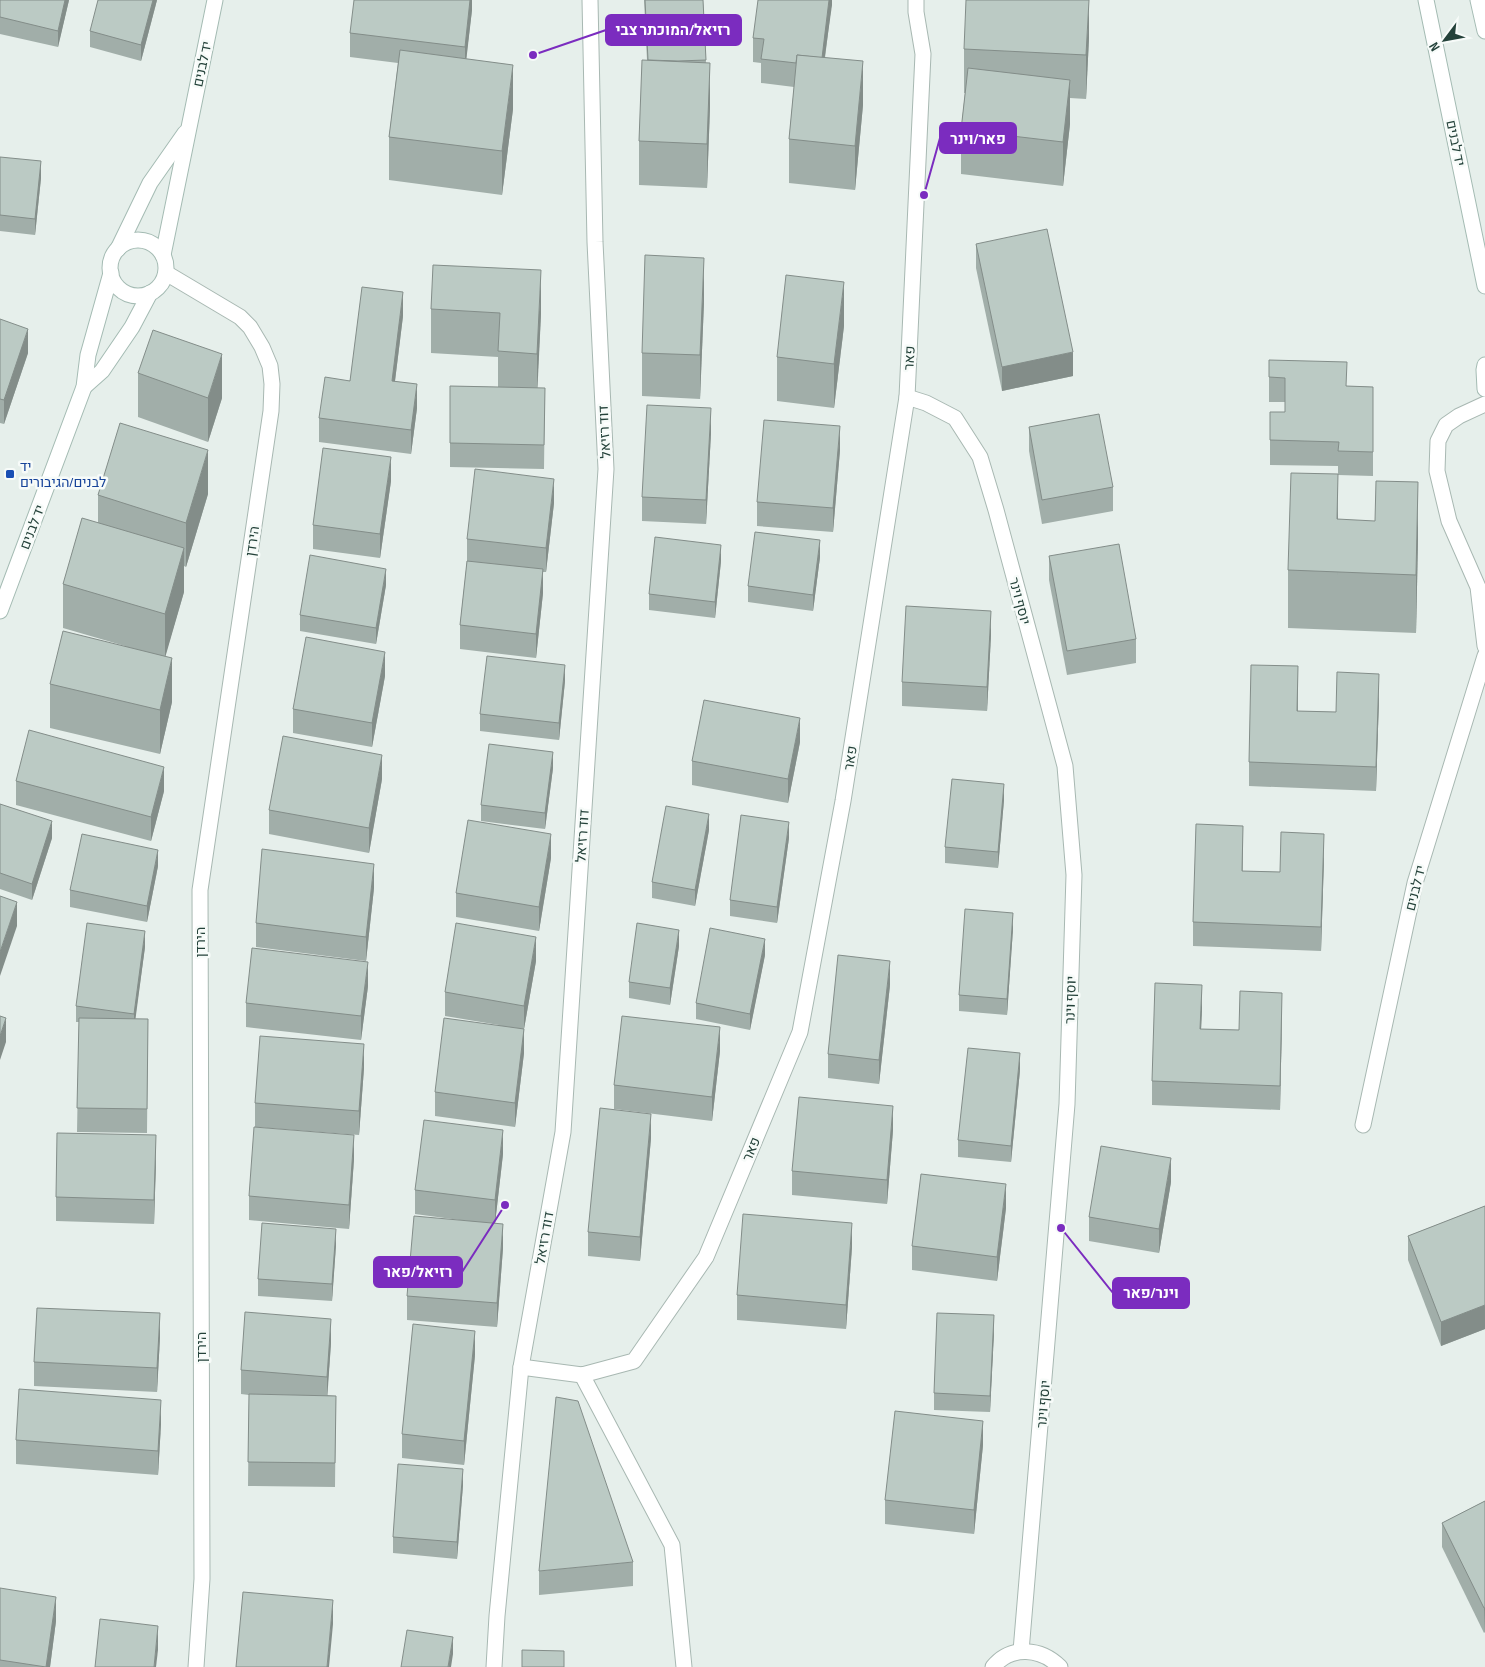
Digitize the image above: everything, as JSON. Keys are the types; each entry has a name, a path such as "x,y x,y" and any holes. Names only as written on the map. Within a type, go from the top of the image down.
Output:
{"street":[{"name":"יד לבנים","path":"163,255 215,0"},
{"name":"דוד רזיאל","path":"494,1667 497,1616 521,1367 563,1132 606,469 595,242 590,0"},
{"name":"פאר","path":"521,1367 582,1375 634,1361 706,1257 800,1032 843,801 907,396 923,54 916,12 916,0"},
{"name":"יד לבנים","path":"1426,0 1485,286"},
{"path":"1478,0 1485,31"},
{"name":"יד לבנים","path":"117,250 150,183 188,127"},
{"path":"141,240 150,243 163,255 166,273 163,282 157,289 142,296 134,296 119,288 111,273 113,257 117,250 131,241 141,240"},
{"name":"יד לבנים","path":"0,611 84,387 88,355 111,273"},
{"name":"הירדן","path":"166,273 240,318 250,327 262,347 270,366 272,384 271,411 200,890 202,1579 196,1667"},
{"name":"יד לבנים","path":"84,387 102,371 132,327 150,293"},
{"path":"1485,366 1485,389"},
{"name":"יוסף וינר","path":"907,396 926,403 955,418 980,456 1064,766 1074,875 1067,1104 1021,1652"},
{"path":"1485,404 1459,416 1446,425 1438,441 1437,471 1449,521 1478,587 1485,646"},
{"name":"יד לבנים","path":"1363,1125 1415,883 1485,656"},
{"path":"582,1375 672,1545 684,1667"},
{"path":"993,1667 1007,1656 1021,1652 1037,1652 1050,1657 1060,1667"}],"building":[{"path":"0,0 65,0 58,31 0,17"},
{"path":"98,0 153,0 141,45 90,31"},
{"path":"354,0 470,0 465,47 350,33"},
{"path":"645,0 703,0 706,60 648,60"},
{"path":"758,0 829,0 822,58 797,55 796,63 761,59 764,39 753,38"},
{"path":"966,0 1089,0 1086,55 964,49"},
{"path":"400,50 513,65 502,151 389,137"},
{"path":"797,55 863,61 855,146 789,139"},
{"path":"642,60 710,63 707,144 639,141"},
{"path":"968,68 1070,80 1063,142 961,130"},
{"path":"0,157 41,161 35,219 0,215"},
{"path":"1047,229 1073,352 1002,367 976,244"},
{"path":"645,255 704,258 700,355 642,353"},
{"path":"433,265 541,270 537,354 498,351 500,313 431,309"},
{"path":"786,275 844,282 834,364 777,357"},
{"path":"362,287 403,292 392,381 417,384 411,430 319,418 325,377 350,381"},
{"path":"0,319 28,329 4,400 0,399"},
{"path":"153,330 222,354 208,398 138,373"},
{"path":"1269,360 1347,362 1346,386 1373,387 1373,452 1338,451 1339,442 1270,440 1270,412 1285,412 1285,378 1269,377"},
{"path":"450,386 545,388 544,445 450,443"},
{"path":"647,405 711,408 706,500 642,497"},
{"path":"1099,414 1113,487 1042,500 1029,427"},
{"path":"764,420 840,426 833,508 757,502"},
{"path":"120,423 208,450 186,523 98,495"},
{"path":"323,448 391,457 380,534 313,525"},
{"path":"475,469 554,479 546,548 467,539"},
{"path":"1291,473 1338,474 1337,519 1375,521 1376,481 1418,482 1416,575 1288,570"},
{"path":"82,518 184,548 165,614 63,584"},
{"path":"755,532 820,540 813,595 748,586"},
{"path":"655,537 721,545 715,602 649,594"},
{"path":"1119,544 1136,639 1067,651 1049,556"},
{"path":"310,555 386,569 376,628 300,615"},
{"path":"467,561 543,569 536,634 460,625"},
{"path":"906,606 991,611 987,687 902,682"},
{"path":"63,631 172,658 160,710 50,684"},
{"path":"306,637 385,652 372,723 293,709"},
{"path":"487,656 565,665 559,723 480,714"},
{"path":"1251,665 1298,666 1297,711 1336,712 1337,672 1379,674 1376,767 1249,762"},
{"path":"704,700 800,718 788,779 692,761"},
{"path":"29,730 164,767 151,817 16,781"},
{"path":"283,736 382,755 369,828 269,810"},
{"path":"489,744 553,752 545,813 481,805"},
{"path":"952,779 1004,784 998,852 945,847"},
{"path":"0,804 52,821 32,884 0,873"},
{"path":"666,806 709,814 695,890 652,882"},
{"path":"741,815 789,822 777,907 730,900"},
{"path":"468,820 551,834 539,907 456,893"},
{"path":"1196,824 1243,826 1242,871 1280,872 1281,832 1324,834 1321,927 1193,922"},
{"path":"82,834 158,850 147,906 70,890"},
{"path":"262,849 374,864 366,937 256,923"},
{"path":"0,896 17,902 0,952"},
{"path":"965,909 1013,913 1007,999 959,995"},
{"path":"87,923 145,931 134,1014 76,1006"},
{"path":"456,923 536,937 524,1006 445,992"},
{"path":"637,923 679,930 670,988 629,982"},
{"path":"710,928 765,939 750,1014 696,1003"},
{"path":"252,948 368,962 361,1016 246,1003"},
{"path":"838,955 890,961 879,1060 828,1054"},
{"path":"1155,983 1202,985 1200,1029 1239,1030 1240,991 1282,993 1280,1086 1152,1081"},
{"path":"0,1016 6,1018 0,1036"},
{"path":"622,1016 720,1027 712,1097 614,1085"},
{"path":"79,1018 148,1019 147,1109 77,1108"},
{"path":"444,1018 524,1029 515,1103 435,1092"},
{"path":"260,1036 364,1044 359,1111 255,1103"},
{"path":"968,1048 1020,1053 1011,1146 958,1140"},
{"path":"799,1097 893,1106 887,1180 792,1171"},
{"path":"600,1108 651,1114 640,1237 588,1232"},
{"path":"424,1120 503,1130 495,1200 415,1190"},
{"path":"254,1127 354,1135 349,1205 249,1196"},
{"path":"57,1133 156,1135 154,1200 56,1197"},
{"path":"1101,1146 1171,1158 1159,1229 1089,1217"},
{"path":"921,1174 1006,1184 997,1257 912,1246"},
{"path":"1485,1206 1485,1305 1441,1322 1408,1236"},
{"path":"743,1214 852,1223 846,1305 737,1295"},
{"path":"414,1216 503,1224 497,1303 407,1296"},
{"path":"262,1223 336,1229 332,1284 258,1279"},
{"path":"37,1308 160,1313 157,1368 34,1362"},
{"path":"245,1312 331,1319 327,1377 241,1370"},
{"path":"937,1313 994,1315 990,1396 934,1393"},
{"path":"413,1324 475,1331 464,1441 402,1434"},
{"path":"19,1389 161,1400 158,1451 16,1440"},
{"path":"249,1394 336,1396 335,1463 248,1462"},
{"path":"556,1397 578,1401 633,1562 539,1571"},
{"path":"895,1411 983,1421 974,1510 885,1500"},
{"path":"398,1464 463,1469 457,1542 393,1537"},
{"path":"1485,1501 1485,1608 1484,1608 1442,1523"},
{"path":"0,1588 56,1597 46,1667 0,1660"},
{"path":"243,1592 333,1600 327,1667 236,1667"},
{"path":"100,1619 158,1626 154,1667 95,1667"},
{"path":"407,1630 453,1637 448,1667 401,1667"},
{"path":"522,1650 564,1651 564,1667 522,1667"}],"place":[{"name":"רזיאל/המוכתר צבי","path":"533,55"},
{"name":"פאר/וינר","path":"924,195"},
{"name":"יד לבנים/הגיבורים","path":"10,474"},
{"name":"רזיאל/פאר","path":"505,1205"},
{"name":"וינר/פאר","path":"1061,1228"}]}
